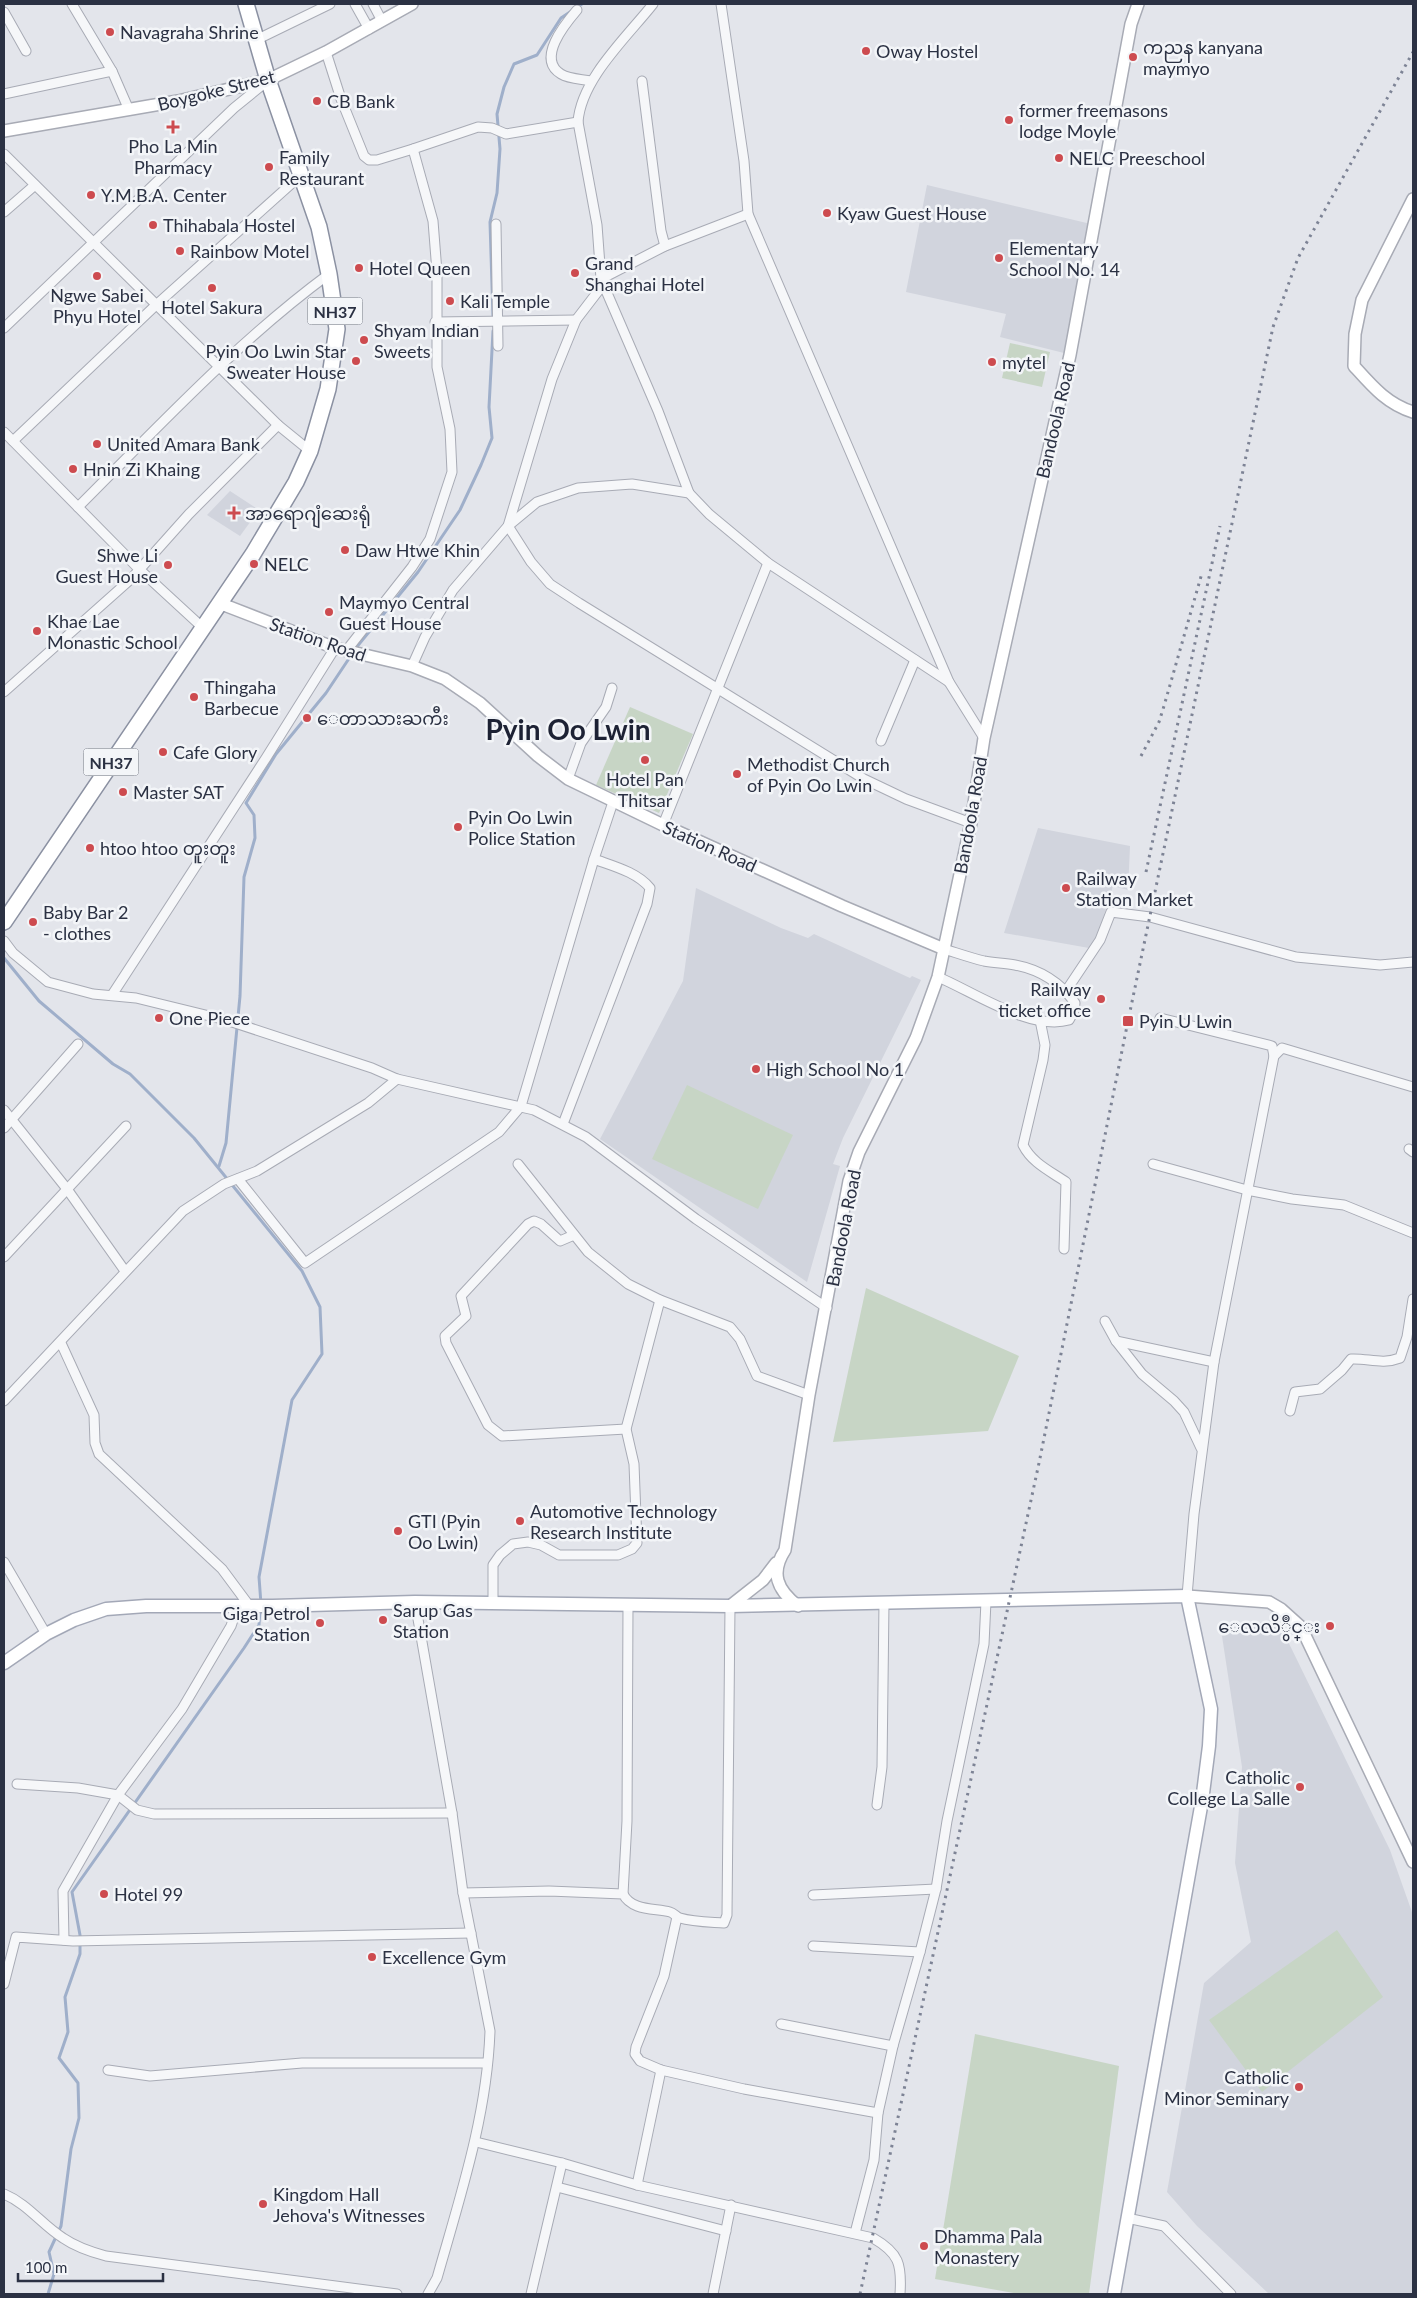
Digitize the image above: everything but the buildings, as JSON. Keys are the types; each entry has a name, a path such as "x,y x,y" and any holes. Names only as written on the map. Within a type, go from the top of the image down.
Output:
{"highway":[{"name":"NH37","path":"4,922 253,554 296,482 310,451 328,389 337,329 330,274 319,227 268,80 246,4"}],"main road":[{"path":"4,1663 46,1634 74,1620 106,1609 146,1606 415,1602 628,1606 798,1606 884,1602 1187,1596 1211,1708 1209,1746 1202,1801 1114,2294"}],"street":[{"path":"72,4 112,71 129,110"},
{"path":"256,40 330,4"},
{"path":"355,4 369,29"},
{"path":"373,4 382,21"},
{"name":"Boygoke Street","path":"4,131 178,101 268,80 326,52 412,4"},
{"path":"654,4 591,81 579,107 578,122 597,225 601,279 599,290 576,320 552,379 508,526 530,562 550,584 718,691 775,723 864,779 906,799 971,823"},
{"path":"721,4 744,161 748,214 949,682 984,738"},
{"name":"Bandoola Road","path":"730,1606 762,1580 785,1550 809,1395 827,1308 849,1182 859,1152 916,1038 938,977 971,823 984,738 1070,355 1132,24 1138,4"},
{"path":"577,10 556,38 552,54 553,65 562,75 591,81"},
{"path":"4,12 26,51"},
{"path":"326,52 341,99 364,156 369,160 378,160 478,128 492,128 506,134 578,122"},
{"path":"4,94 112,71"},
{"path":"4,328 234,108 268,80"},
{"path":"642,81 661,231 665,246"},
{"path":"112,995 266,758 412,567 430,538 452,472 450,429 437,367 437,272 433,221 413,149"},
{"path":"4,154 278,425 310,451"},
{"path":"13,441 156,305 300,176"},
{"path":"4,212 34,185"},
{"path":"1413,199 1362,300 1354,334 1354,366 1374,389 1396,406 1413,412"},
{"path":"601,279 665,246 748,214"},
{"path":"496,224 498,346"},
{"path":"78,507 219,366 302,294 330,274"},
{"path":"601,279 658,411 689,493 709,514 768,563 949,682"},
{"path":"436,322 576,320"},
{"path":"4,692 131,579 188,514 278,425"},
{"path":"4,432 139,569 202,627"},
{"path":"412,666 425,637 453,590 508,526 537,502 578,488 632,484 689,493"},
{"path":"663,825 768,563"},
{"name":"Station Road","path":"219,603 348,651 412,666 458,686 568,779 663,825 944,949"},
{"path":"881,741 915,660"},
{"path":"568,779 580,743 606,707 612,688"},
{"path":"237,1180 305,1263 499,1132 521,1106 594,859 613,802"},
{"path":"563,1124 647,904 650,888 644,881 633,874 594,859"},
{"path":"1066,991 1100,940 1111,912 1150,917 1296,957 1380,965 1413,962"},
{"path":"4,941 14,953 48,982 93,994 136,998 237,1024 372,1068 397,1079 534,1110 586,1138 696,1220 827,1308"},
{"path":"938,977 969,990 996,1005 1040,1020 1055,1023 1069,1020 1074,1011 1075,1003 1066,991 1056,981 1040,972 1016,965 984,961 944,949"},
{"path":"1160,1018 1272,1046 1274,1056 1214,1362 1201,1448 1187,1596 1269,1602 1281,1609 1301,1627 1413,1862"},
{"path":"1040,1020 1044,1045 1043,1060 1023,1145 1027,1154 1036,1162 1066,1182 1064,1249"},
{"path":"4,1128 78,1044"},
{"path":"1274,1056 1282,1048 1413,1087"},
{"path":"4,1401 61,1343 125,1271 184,1211 224,1184 237,1180 256,1170 368,1103 397,1079"},
{"path":"4,1110 67,1189 125,1271"},
{"path":"4,1257 126,1126"},
{"path":"518,1164 584,1248 628,1284 660,1300 730,1327 740,1339 757,1376 809,1395"},
{"path":"1154,1164 1247,1190 1292,1199 1344,1205 1413,1233"},
{"path":"574,1235 560,1241 541,1224 534,1221 528,1224 461,1296 466,1316 445,1336 446,1343 488,1425 502,1436 626,1429"},
{"path":"1290,1411 1295,1392 1320,1388 1342,1370 1351,1358 1389,1362 1400,1358 1407,1337 1413,1299"},
{"path":"493,1603 493,1565 500,1555 513,1544 528,1542 541,1545 559,1555 618,1555 632,1549 637,1543 634,1464 626,1429 660,1300"},
{"path":"1105,1321 1116,1341 1142,1374 1184,1412 1201,1448"},
{"path":"1116,1341 1214,1362"},
{"path":"61,1343 94,1415 95,1443 98,1454 222,1569 252,1605 231,1626 182,1708 118,1795 63,1891 68,1940"},
{"path":"4,1562 46,1634"},
{"path":"776,1563 777,1578 786,1596 798,1606"},
{"path":"855,2233 874,2160 878,2113 893,2046 936,1889 947,1821 984,1644 986,1601"},
{"path":"415,1602 452,1813 463,1893 490,2031 476,2142 437,2278 428,2294"},
{"path":"877,1806 882,1766 884,1602"},
{"path":"628,1606 627,1821 623,1894 626,1900 632,1904 649,1909 672,1912 677,1917 724,1923 727,1915 730,1606"},
{"path":"17,1784 78,1788 118,1795 137,1810 154,1814 452,1813"},
{"path":"813,1895 936,1889"},
{"path":"463,1893 549,1891 623,1894"},
{"path":"677,1917 664,1976 635,2054 640,2061 661,2070 744,2089 878,2113"},
{"path":"5,1980 16,1937 88,1941 471,1933"},
{"path":"813,1946 920,1952"},
{"path":"781,2024 893,2046"},
{"path":"108,2070 150,2076 302,2063 487,2063"},
{"path":"637,2185 661,2070"},
{"path":"476,2142 562,2163 637,2185 873,2238 888,2247 898,2260 902,2273 900,2294"},
{"path":"531,2294 562,2163"},
{"path":"557,2187 726,2231"},
{"path":"4,2194 29,2209 62,2238 84,2249 106,2256 397,2294"},
{"path":"714,2294 732,2205"},
{"path":"1127,2218 1164,2226 1231,2294"}],"shaded area":[{"name":"Elementary School No. 14","path":"927,185 1091,224 1068,354 1000,337 1006,314 906,292"},
{"name":"အာရောဂျံဆေးရုံ","path":"230,491 259,510 240,536 207,515"},
{"name":"Railway Station Market","path":"1038,828 1130,846 1128,890 1113,886 1095,944 1089,948 1004,933"},
{"name":"High School No 1","path":"696,888 781,928 808,938 814,934 910,978 912,976 921,980 843,1138 833,1164 840,1166 807,1282 600,1139 683,981"},
{"name":"Catholic Minor Seminary","path":"1277,1619 1390,1850 1413,1915 1413,2294 1269,2294 1197,2226 1167,2192 1204,1983 1251,1942 1235,1863 1242,1767 1220,1623 1249,1625"}],"green space":[{"path":"1010,343 1050,352 1042,387 1002,378"},
{"name":"Hotel Pan Thitsar","path":"630,707 693,734 659,813 596,785"},
{"path":"687,1085 793,1135 758,1209 652,1159"},
{"path":"866,1288 1019,1356 988,1431 833,1442"},
{"path":"1337,1930 1383,1997 1262,2092 1209,2020"},
{"path":"975,2034 1119,2066 1089,2294 1019,2294 935,2279"}],"waterway":[{"path":"493,317 490,222 497,193 500,149 497,114 504,87 514,64 537,55 561,18 582,4"},
{"path":"355,649 418,572 460,510 481,465 492,438 489,407 493,331"},
{"path":"219,1166 226,1143 240,996 244,877 255,838 254,815 246,803 276,754 326,693 352,654"},
{"path":"4,958 39,1001 113,1064 130,1074 194,1138 302,1271 320,1307 322,1354 292,1400 259,1577 261,1604"},
{"path":"48,2294 54,2274 49,2252 61,2226 71,2149 79,2118 78,2083 59,2058 68,2032 65,1997 80,1954 80,1935 72,1892 244,1648 259,1625 260,1610"}],"railway":[{"path":"860,2294 1039,1463 1128,1021 1273,327 1298,258 1413,52"},
{"path":"1146,872 1220,526"},
{"path":"1141,756 1159,722 1202,573"}],"place":[{"name":"Navagraha Shrine","path":"110,32"},
{"name":"Oway Hostel","path":"866,51"},
{"name":"ကညန kanyana maymyo","path":"1133,57"},
{"name":"CB Bank","path":"317,101"},
{"name":"former freemasons lodge Moyle","path":"1009,120"},
{"name":"Pho La Min Pharmacy","path":"173,127"},
{"name":"NELC Preeschool","path":"1059,158"},
{"name":"Family Restaurant","path":"269,167"},
{"name":"Y.M.B.A. Center","path":"91,195"},
{"name":"Kyaw Guest House","path":"827,213"},
{"name":"Thihabala Hostel","path":"153,225"},
{"name":"Rainbow Motel","path":"180,251"},
{"name":"Elementary School No. 14","path":"999,258"},
{"name":"Hotel Queen","path":"359,268"},
{"name":"Grand Shanghai Hotel","path":"575,273"},
{"name":"Ngwe Sabei Phyu Hotel","path":"97,276"},
{"name":"Hotel Sakura","path":"212,288"},
{"name":"Kali Temple","path":"450,301"},
{"name":"Shyam Indian Sweets","path":"364,340"},
{"name":"Pyin Oo Lwin Star Sweater House","path":"356,361"},
{"name":"mytel","path":"992,362"},
{"name":"United Amara Bank","path":"97,444"},
{"name":"Hnin Zi Khaing","path":"73,469"},
{"name":"အာရောဂျံဆေးရုံ","path":"234,513"},
{"name":"Daw Htwe Khin","path":"345,550"},
{"name":"NELC","path":"254,564"},
{"name":"Shwe Li Guest House","path":"168,565"},
{"name":"Maymyo Central Guest House","path":"329,612"},
{"name":"Khae Lae Monastic School","path":"37,631"},
{"name":"Thingaha Barbecue","path":"194,697"},
{"name":"ေတာသားႀကီး","path":"307,718"},
{"name":"Cafe Glory","path":"163,752"},
{"name":"Hotel Pan Thitsar","path":"645,760"},
{"name":"Methodist Church of Pyin Oo Lwin","path":"737,774"},
{"name":"Master SAT","path":"123,792"},
{"name":"Pyin Oo Lwin Police Station","path":"458,827"},
{"name":"htoo htoo တူးတူး","path":"90,848"},
{"name":"Railway Station Market","path":"1066,888"},
{"name":"Baby Bar 2 - clothes","path":"33,922"},
{"name":"Railway ticket office","path":"1101,999"},
{"name":"One Piece","path":"159,1018"},
{"name":"Pyin U Lwin","path":"1128,1021"},
{"name":"High School No 1","path":"756,1069"},
{"name":"Automotive Technology Research Institute","path":"520,1521"},
{"name":"GTI (Pyin Oo Lwin)","path":"398,1531"},
{"name":"Sarup Gas Station","path":"383,1620"},
{"name":"Giga Petrol Station","path":"320,1623"},
{"name":"ေလလိွဳင္း","path":"1330,1626"},
{"name":"Catholic College La Salle","path":"1300,1787"},
{"name":"Hotel 99","path":"104,1894"},
{"name":"Excellence Gym","path":"372,1957"},
{"name":"Catholic Minor Seminary","path":"1299,2087"},
{"name":"Kingdom Hall Jehova's Witnesses","path":"263,2204"},
{"name":"Dhamma Pala Monastery","path":"924,2246"}],"district":[{"name":"Pyin Oo Lwin","path":"568,729"}]}
